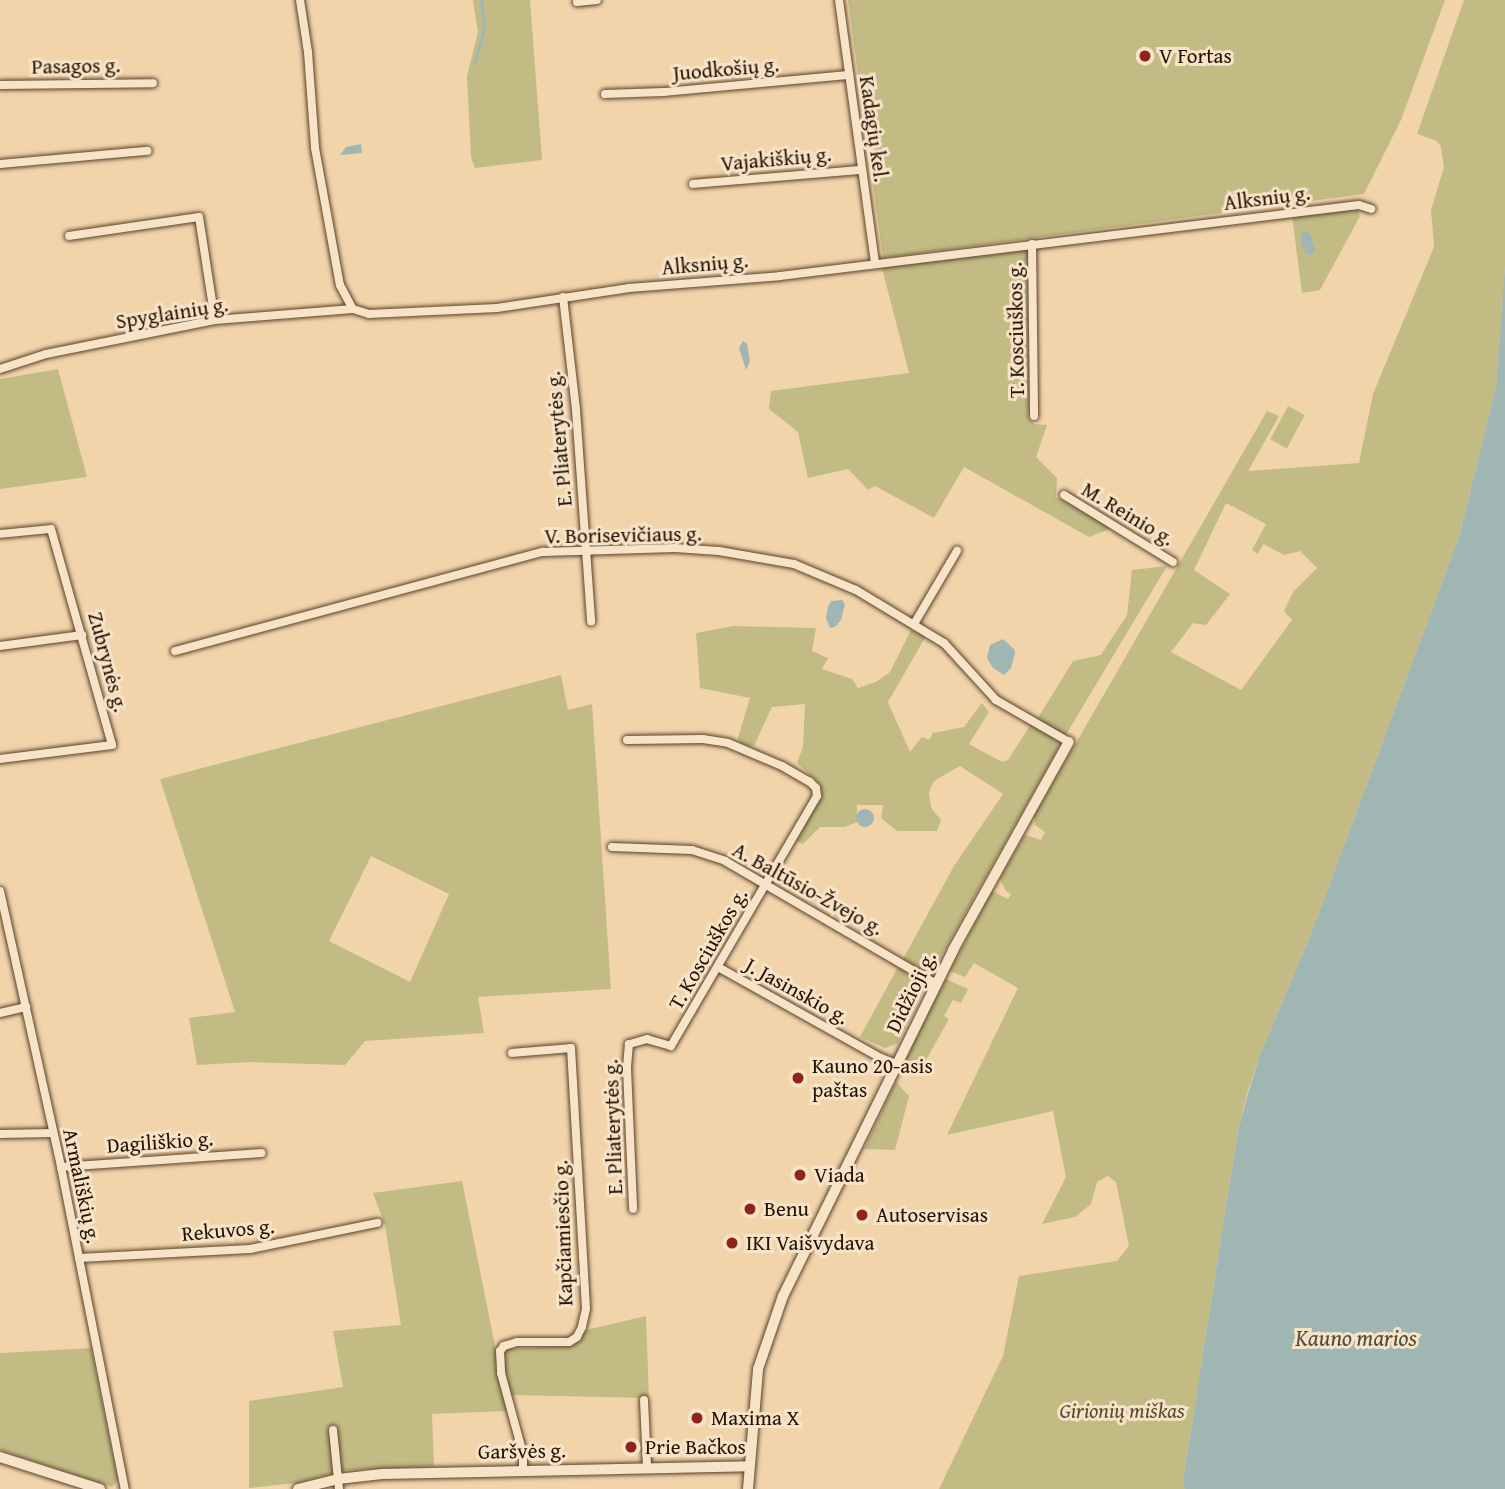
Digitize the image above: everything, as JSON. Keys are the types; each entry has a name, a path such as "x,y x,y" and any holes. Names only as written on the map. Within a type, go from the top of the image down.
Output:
{"main road":[{"name":"Didžioji g.","path":"748,1489 754,1395 770,1328 795,1270 936,984 1005,852 1069,742"},
{"path":"0,1457 100,1489"},
{"name":"Garšvės g.","path":"298,1489 338,1484 382,1474 749,1466"}],"street":[{"path":"300,0 308,52 315,148 340,285 353,309"},
{"path":"577,2 597,0"},
{"name":"Kadagių kel.","path":"839,0 875,262"},
{"name":"Juodkošių g.","path":"605,94 664,92 849,75"},
{"name":"Pasagos g.","path":"0,85 153,83"},
{"path":"0,164 147,151"},
{"name":"Vajakiškių g.","path":"693,184 861,170"},
{"name":"Alksnių g.","path":"353,309 369,314 497,308 629,288 780,276 875,262 1359,205 1371,209"},
{"path":"69,236 199,217 215,320"},
{"name":"T. Kosciuškos g.","path":"1032,244 1034,416"},
{"name":"E. Pliaterytės g.","path":"564,296 592,621"},
{"name":"Spyglainių g.","path":"0,369 46,354 215,320 353,309"},
{"name":"M. Reinio g.","path":"1064,495 1173,562"},
{"name":"Zubrynės g.","path":"0,534 51,529 112,745 0,759"},
{"name":"V. Borisevičiaus g.","path":"175,651 543,552 586,553 675,548 779,561 843,584 944,643 996,700 1069,742"},
{"path":"914,624 957,551"},
{"path":"0,646 82,635"},
{"name":"T. Kosciuškos g.","path":"627,740 703,739 728,743 782,766 810,782 816,788 817,796 671,1046 647,1039 629,1044"},
{"name":"A. Baltūsio-Žvejo g.","path":"612,847 692,849 725,861 767,883 936,984"},
{"name":"Armališkių g.","path":"0,891 61,1167 125,1489"},
{"name":"J. Jasinskio g.","path":"718,967 896,1064"},
{"path":"0,1013 26,1007"},
{"name":"E. Pliaterytės g.","path":"629,1044 627,1069 633,1209"},
{"name":"Kapčiamiesčio g.","path":"512,1053 571,1048 586,1309 577,1337 569,1342 517,1342 504,1346 500,1351 501,1373 523,1454 523,1470"},
{"path":"0,1134 53,1133"},
{"name":"Dagiliškio g.","path":"61,1167 262,1153"},
{"name":"Rekuvos g.","path":"79,1258 250,1249 377,1223"},
{"path":"644,1400 647,1467"},
{"path":"333,1430 338,1484"}],"green space":[{"path":"473,0 530,0 542,160 475,168 471,157 467,76 478,32"},
{"name":"V Fortas","path":"848,0 1445,0 1401,120 1364,194 883,258"},
{"name":"Girionių miškas","path":"1464,0 1505,0 1505,265 1496,386 1459,537 1311,934 1248,1090 1238,1130 1183,1481 1185,1489 939,1489 1003,1356 1019,1276 1117,1261 1129,1246 1116,1182 1108,1176 1097,1182 1091,1204 1075,1217 1042,1224 1066,1177 1053,1111 947,1135 1018,988 974,963 965,977 950,971 992,891 1008,899 1011,894 1005,890 1000,878 1025,835 1041,840 1045,832 1035,825 1034,816 1267,411 1279,416 1248,471 1359,463 1373,394 1434,247 1431,210 1444,167 1441,147 1437,141 1417,134","holes":["1226,503 1266,524 1252,550 1258,554 1263,544 1284,555 1300,551 1317,568 1293,592 1284,611 1292,620 1241,690 1171,652 1193,623 1206,625 1230,594 1194,570"]},
{"path":"1357,209 1360,216 1320,290 1302,293 1292,216"},
{"path":"1028,250 1031,366 1028,417 1034,424 1047,425 1036,457 1057,478 1056,497 1112,528 1089,537 964,467 934,518 875,486 868,490 848,469 808,478 798,432 769,409 771,391 909,373 882,268"},
{"path":"58,369 87,477 0,489 0,379"},
{"path":"1288,406 1305,415 1287,448 1270,440"},
{"path":"1167,566 1067,733 1064,735 1038,718 1073,661 1101,655 1127,615 1132,570"},
{"path":"733,626 816,628 812,651 828,658 822,669 852,679 858,688 876,682 890,672 911,630 926,636 888,702 910,752 922,737 929,740 933,733 964,727 982,703 989,712 969,744 1002,762 1008,760 1031,724 1061,743 936,965 930,969 923,971 903,959 954,866 1003,794 960,766 934,781 929,792 931,808 941,820 937,831 897,831 881,818 883,805 857,805 857,822 845,827 820,827 803,844 796,841 822,793 819,783 797,763 803,747 805,704 772,707 754,746 741,744 738,738 750,698 700,688 696,633"},
{"path":"561,675 568,710 592,704 611,989 478,997 484,1033 365,1041 345,1065 250,1062 197,1065 189,1018 235,1012 160,779","holes":["371,856 449,894 410,982 329,941"]},
{"path":"898,967 925,986 898,1043 885,1048 860,1037"},
{"path":"946,979 968,989 961,1003 953,1000 944,1016 949,1019 921,1069 916,1073 903,1074 901,1068"},
{"path":"896,1082 909,1096 895,1150 864,1149"},
{"path":"462,1181 508,1411 432,1414 434,1466 346,1470 296,1483 249,1488 249,1401 343,1387 333,1331 401,1325 385,1226 373,1193"},
{"path":"646,1316 649,1398 511,1395 502,1358 508,1349 567,1346 579,1340 586,1330"},
{"path":"91,1348 118,1481 112,1487 0,1450 0,1353"}],"water":[{"path":"361,144 362,153 340,155 346,147"},
{"path":"1306,231 1310,234 1315,250 1312,255 1306,254 1302,246 1301,234"},
{"name":"Kauno marios","path":"1505,265 1505,1489 1185,1489 1183,1481 1238,1130 1260,1055 1311,934 1459,537 1496,386"},
{"path":"743,341 747,344 750,361 746,370 739,348"},
{"path":"842,600 845,604 841,620 835,627 830,628 826,618 828,607 831,601"},
{"path":"1003,639 1014,649 1015,654 1011,668 1004,675 993,668 987,658 990,645"},
{"path":"861,809 869,809 874,818 872,825 861,827 856,822 856,814"}],"waterway":[{"path":"474,64 484,28 481,0"}],"place":[{"name":"V Fortas","path":"1145,56"},
{"name":"Kauno 20-asis paštas","path":"798,1078"},
{"name":"Viada","path":"800,1175"},
{"name":"Benu","path":"750,1209"},
{"name":"Autoservisas","path":"862,1215"},
{"name":"IKI Vaišvydava","path":"732,1243"},
{"name":"Maxima X","path":"697,1418"},
{"name":"Prie Bačkos","path":"631,1447"}]}
